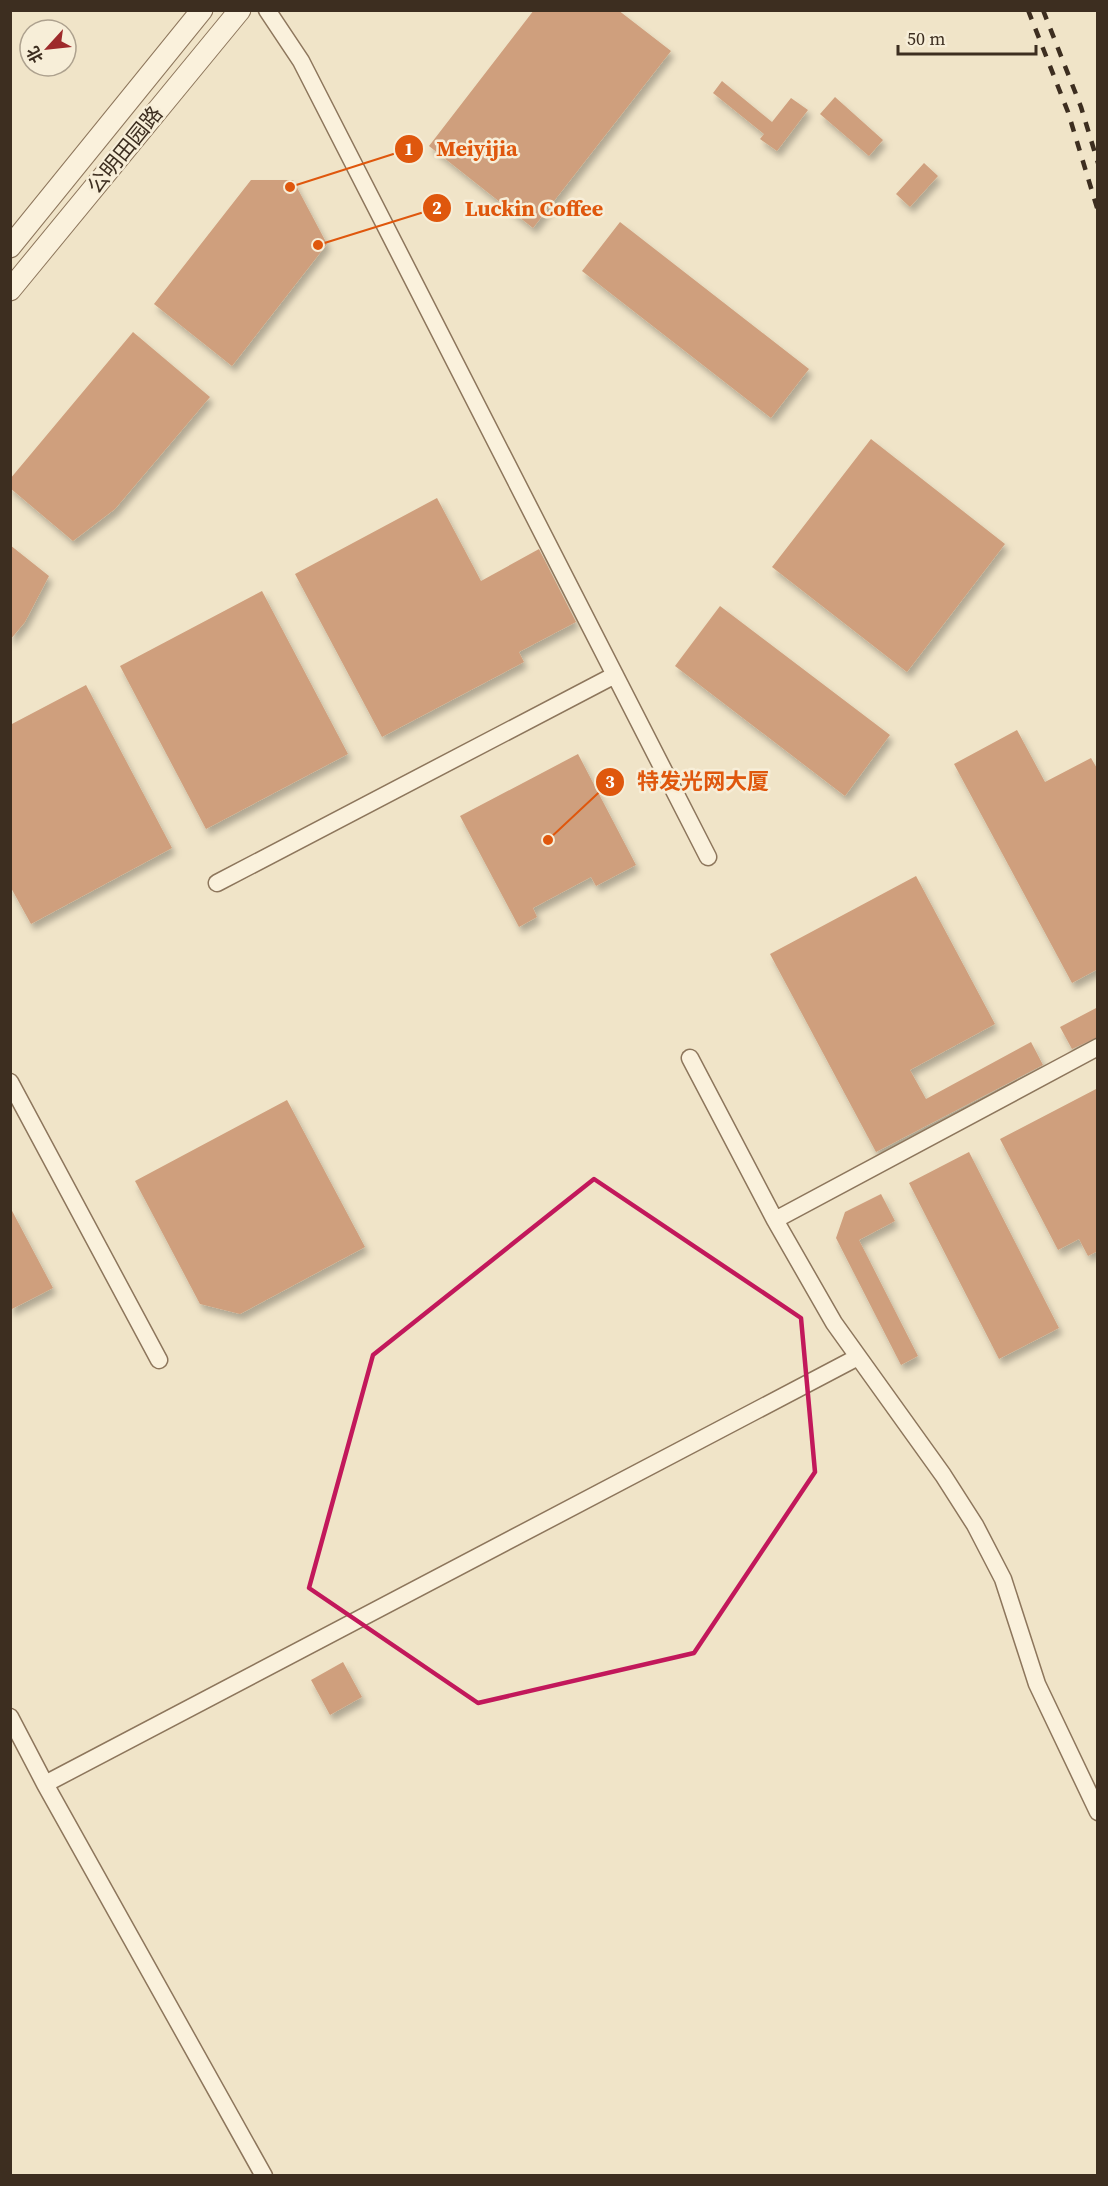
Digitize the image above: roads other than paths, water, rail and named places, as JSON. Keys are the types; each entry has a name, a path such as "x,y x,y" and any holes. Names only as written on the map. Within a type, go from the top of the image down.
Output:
{"street":[{"name":"公明田园路","path":"10,247 202,10"},
{"name":"公明田园路","path":"10,290 240,10"},
{"path":"267,10 301,61 708,857"},
{"path":"217,883 615,675"},
{"path":"775,1220 1098,1047"},
{"path":"690,1058 775,1220 834,1323 943,1475 975,1525 1003,1579 1037,1684 1098,1812"},
{"path":"10,1082 159,1360"},
{"path":"45,1784 858,1357"},
{"path":"10,1717 45,1784 264,2175"}],"railway":[{"path":"1028,10 1068,112 1098,211"},
{"path":"1043,10 1081,107 1098,163"}],"place":[{"name":"Meiyijia","path":"290,187"},
{"name":"Luckin Coffee","path":"318,245"},
{"name":"特发光网大厦","path":"548,840"}]}
